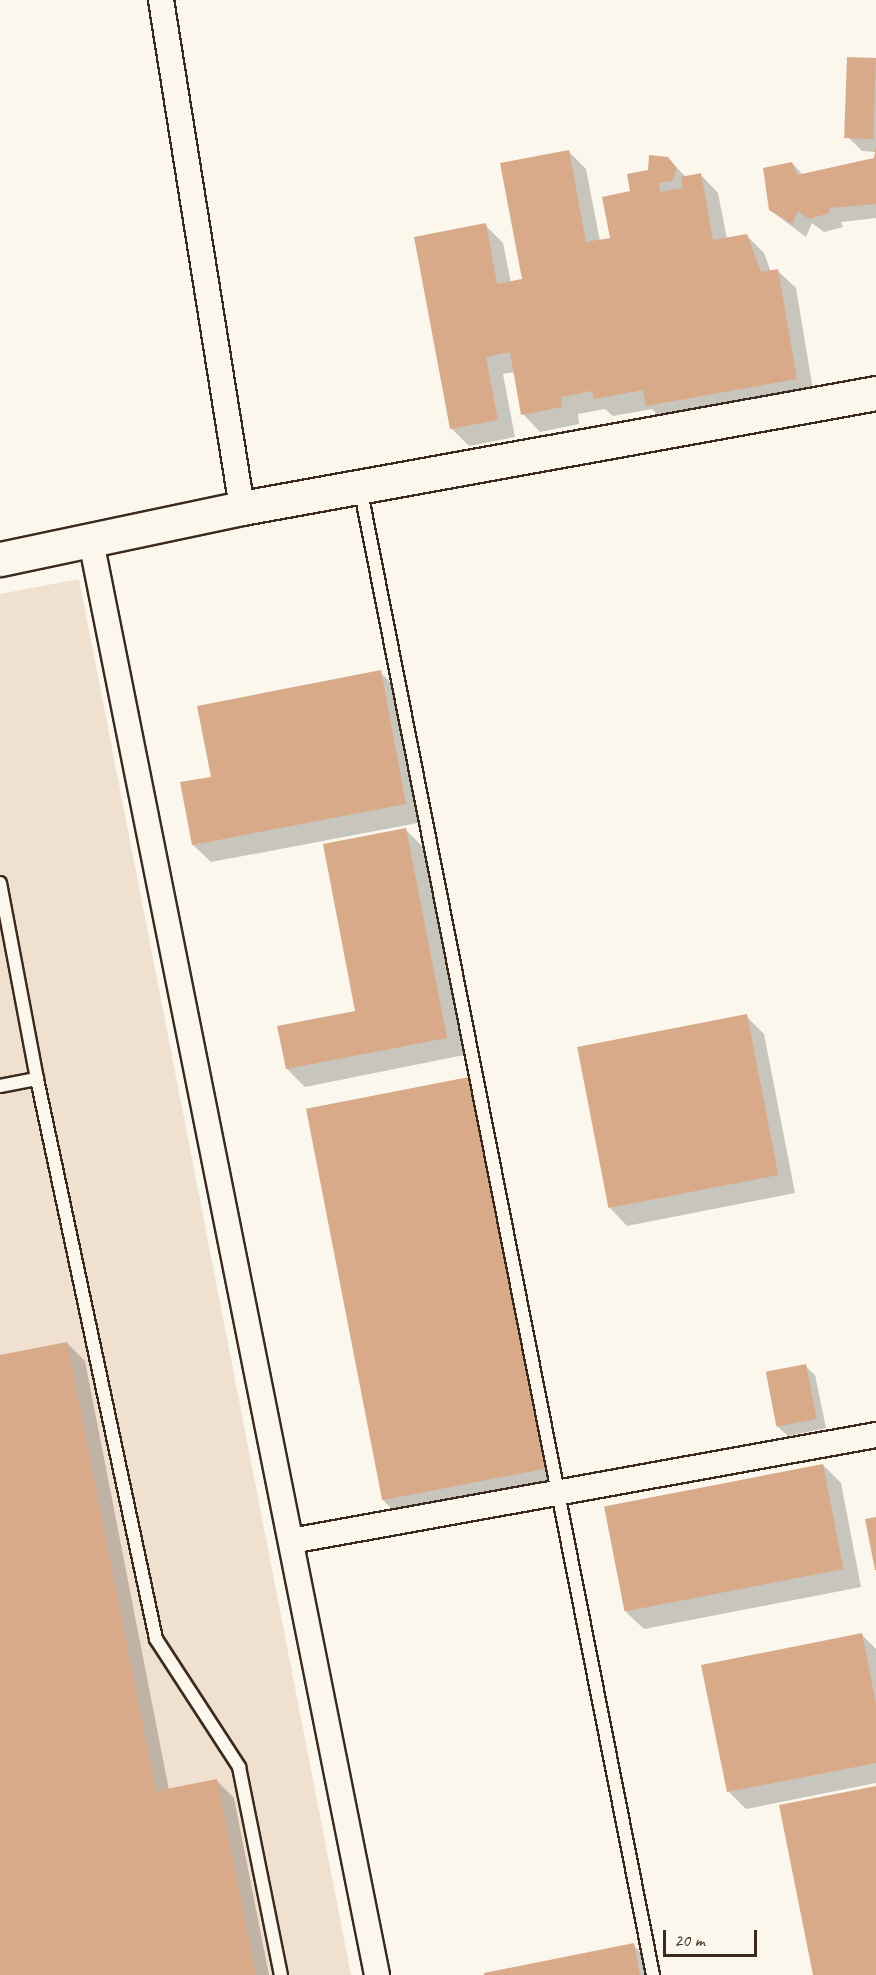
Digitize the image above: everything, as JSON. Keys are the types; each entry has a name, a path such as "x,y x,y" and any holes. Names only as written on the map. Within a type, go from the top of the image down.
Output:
{"street":[{"path":"161,0 243,508"},
{"path":"0,559 243,508 876,393"},
{"path":"91,541 377,1975"},
{"path":"291,1541 876,1435"}],"lane":[{"path":"360,487 562,1492 653,1975"},
{"path":"0,883 37,1078 156,1639 239,1767 281,1975"},
{"path":"0,1086 37,1078"}],"shaded area":[{"path":"79,579 351,1975 0,1975 0,594"}],"building":[{"path":"847,57 876,58 873,139 844,138"},
{"path":"876,146 876,204 829,208 830,213 809,219 798,211 792,224 769,210 763,168 792,162 797,175 874,158"},
{"path":"569,150 586,242 610,238 602,197 630,191 627,174 648,170 649,155 668,157 677,168 672,181 659,183 660,192 683,188 681,177 701,173 713,240 747,234 761,272 778,269 797,379 646,406 643,390 594,399 592,391 561,397 562,407 521,415 510,352 486,357 498,420 450,429 414,237 486,223 497,284 522,279 500,163"},
{"path":"381,670 406,804 192,845 180,782 211,777 197,706"},
{"path":"406,828 447,1038 286,1069 277,1026 355,1011 323,844"},
{"path":"747,1014 778,1175 608,1208 577,1047"},
{"path":"469,1077 545,1469 382,1500 306,1109"},
{"path":"67,1342 156,1791 217,1779 256,1975 0,1975 0,1355"},
{"path":"806,1364 817,1419 776,1427 766,1372"},
{"path":"823,1464 843,1569 625,1612 604,1507"},
{"path":"876,1517 876,1570 875,1570 865,1519"},
{"path":"862,1633 876,1704 876,1763 727,1792 701,1665"},
{"path":"876,1786 876,1975 813,1975 779,1805"},
{"path":"634,1943 640,1975 484,1975 484,1973"}]}
